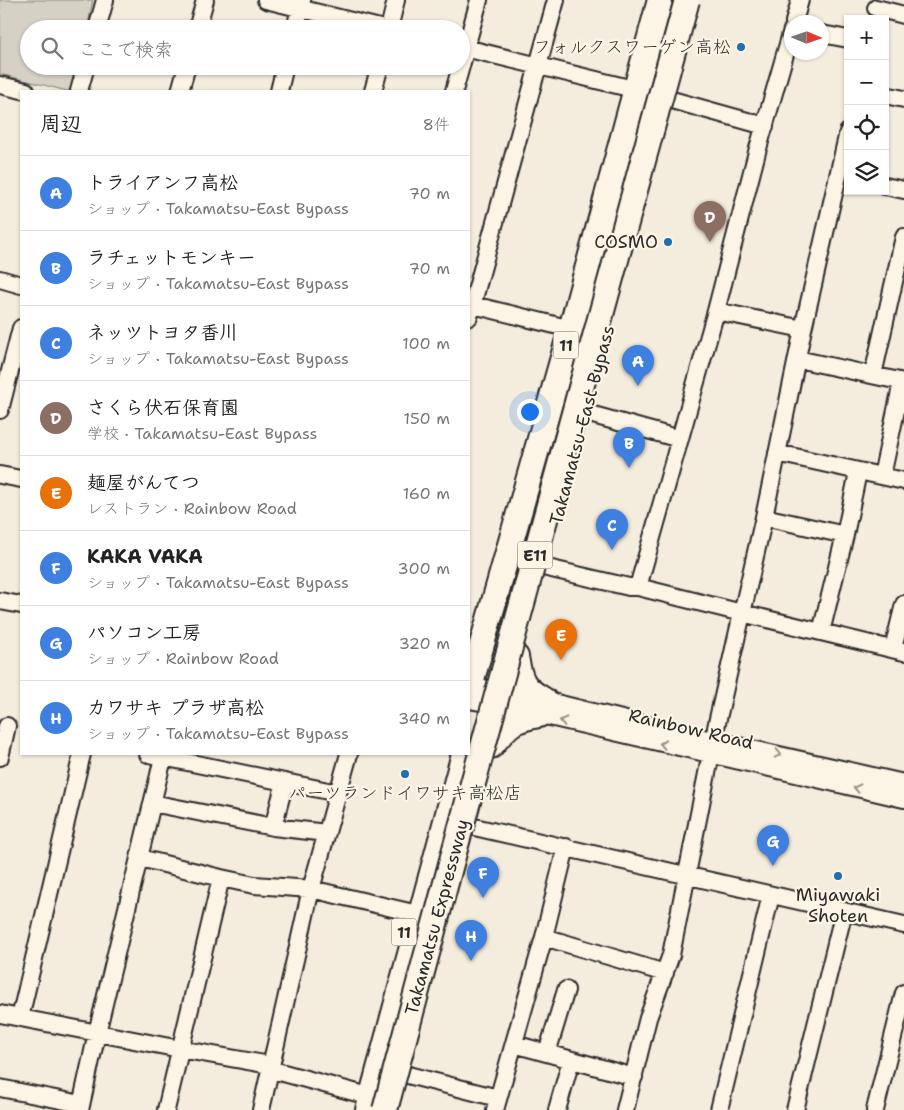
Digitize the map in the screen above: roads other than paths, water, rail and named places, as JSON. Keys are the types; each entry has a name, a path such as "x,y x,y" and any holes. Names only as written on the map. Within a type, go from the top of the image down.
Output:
{"highway":[{"name":"Takamatsu-East Bypass","path":"471,681 571,329 660,0"},
{"name":"E11","path":"470,732 671,0"},
{"name":"Takamatsu Expressway","path":"385,1110 687,0"},
{"name":"Takamatsu-East Bypass","path":"395,1110 491,746 586,413 697,0"},
{"path":"491,746 504,730 513,723 542,708 527,688 519,673 516,657"},
{"name":"11","path":"362,1105 409,912 452,755"},
{"name":"Takamatsu Expressway","path":"362,1105 464,755"}],"street":[{"path":"98,20 104,0"},
{"path":"199,20 205,0"},
{"path":"266,0 301,4 354,20"},
{"path":"391,20 396,0"},
{"path":"470,28 479,0"},
{"path":"556,0 470,308 571,329"},
{"path":"796,15 800,0"},
{"path":"297,20 301,4"},
{"path":"875,9 904,15"},
{"path":"829,35 844,38"},
{"path":"470,48 636,90 765,126"},
{"path":"638,587 716,311 784,58"},
{"path":"79,90 83,75"},
{"path":"180,90 184,75"},
{"path":"279,90 283,75"},
{"path":"373,90 377,75"},
{"path":"454,90 458,75"},
{"path":"0,85 22,90"},
{"path":"889,96 904,99"},
{"path":"625,1110 648,1018 671,955 712,747 764,517 803,329 843,176 846,150"},
{"path":"889,187 904,190"},
{"path":"873,375 904,237"},
{"path":"0,279 20,285"},
{"path":"716,311 803,329"},
{"path":"0,410 20,332"},
{"path":"797,359 903,382 882,476"},
{"path":"586,413 680,439"},
{"path":"777,453 904,481"},
{"path":"821,632 845,535 858,472"},
{"path":"0,475 20,479"},
{"path":"764,517 845,535"},
{"path":"543,566 899,650 904,604"},
{"path":"0,600 20,604"},
{"name":"Rainbow Road","path":"471,681 504,699 712,747 904,799"},
{"path":"0,757 10,727"},
{"name":"Rainbow Road","path":"712,747 904,783"},
{"path":"20,1018 82,755"},
{"path":"0,1088 80,1107 140,858 152,803 158,755 338,793"},
{"path":"261,1110 311,890 349,755"},
{"path":"273,827 285,782"},
{"path":"152,803 273,827 327,833"},
{"path":"470,826 904,925"},
{"path":"404,1074 497,1104 544,937 566,847"},
{"path":"140,858 220,878 254,884 311,890 409,912"},
{"path":"166,1110 220,878"},
{"path":"719,1110 771,895"},
{"path":"795,1110 844,911"},
{"path":"544,937 665,973"},
{"path":"547,1053 566,990"},
{"path":"875,1110 904,992"},
{"path":"0,1014 270,1067 362,1105"},
{"path":"514,1044 634,1077"},
{"path":"558,1110 571,1060"}],"place":[{"name":"フォルクスワーゲン高松","path":"741,47"},
{"name":"COSMO","path":"668,242"},
{"name":"さくら伏石保育園","path":"710,242"},
{"name":"トライアンフ高松","path":"638,386"},
{"name":"ラチェットモンキー","path":"629,468"},
{"name":"ネッツトヨタ香川","path":"612,550"},
{"name":"麺屋がんてつ","path":"561,660"},
{"name":"パーツランドイワサキ高松店","path":"405,774"},
{"name":"パソコン工房","path":"773,866"},
{"name":"Miyawaki Shoten","path":"838,876"},
{"name":"KAKA VAKA","path":"483,898"},
{"name":"カワサキ プラザ高松","path":"471,961"}]}
